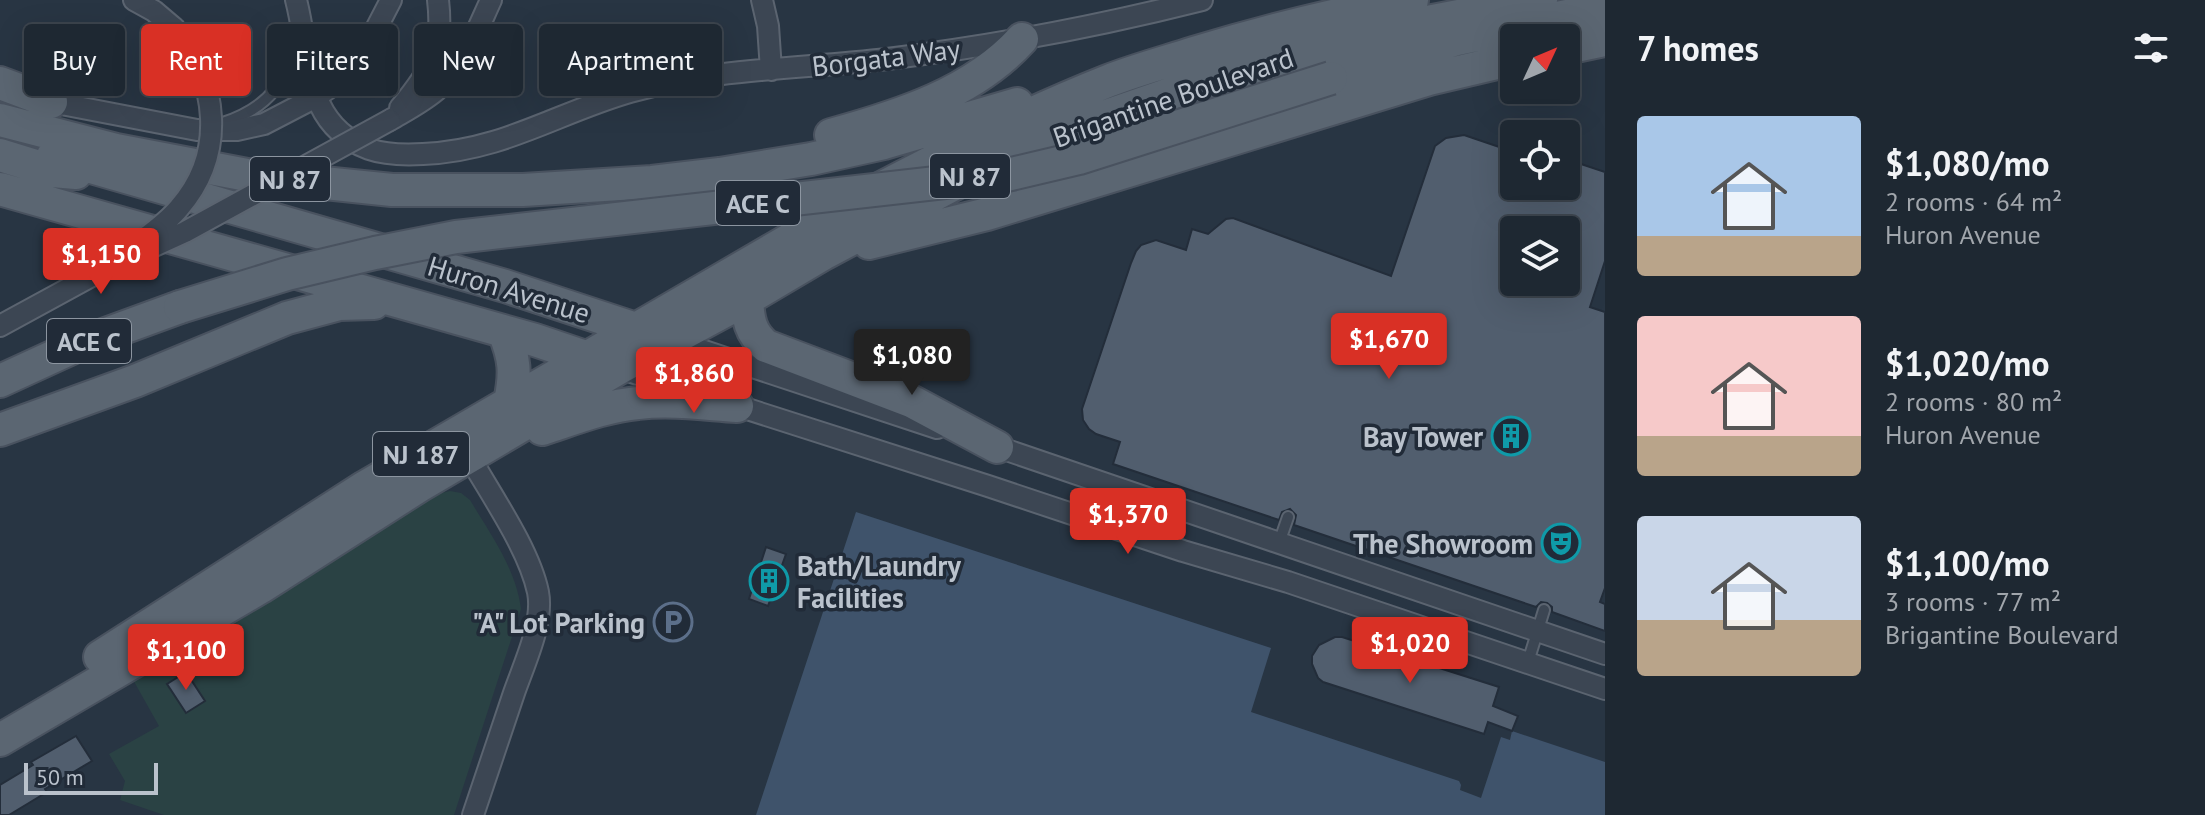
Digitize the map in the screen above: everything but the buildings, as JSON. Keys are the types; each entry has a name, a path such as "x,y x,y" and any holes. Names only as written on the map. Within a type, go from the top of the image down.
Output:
{"main road":[{"name":"Brigantine Boulevard","path":"0,740 253,574 365,487 909,173 1108,81 1232,41 1373,5 1412,0"},
{"name":"Brigantine Boulevard","path":"0,716 117,646 476,452 619,368 975,173 1083,124 1271,61 1412,25 1541,0"},
{"name":"ACE C","path":"0,381 87,341 180,307 287,274 375,253 456,237 973,179 1040,168 1115,148 1457,39 1605,8"},
{"path":"652,182 722,159 843,132 913,108 979,77 1008,55 1022,39"},
{"path":"1580,45 1605,40"},
{"path":"823,254 987,214 1429,79 1500,62"},
{"name":"NJ 87","path":"0,120 53,135 247,175 392,190 585,188 720,174 811,159 884,143 1008,106 1108,81"},
{"path":"0,83 51,102"},
{"path":"0,90 51,102"},
{"name":"Huron Avenue","path":"0,140 505,286 671,340"},
{"path":"0,155 52,171 139,181"},
{"name":"Huron Avenue","path":"0,189 370,293 619,368"},
{"path":"747,299 750,327 766,346 911,401 997,447"},
{"path":"0,430 100,395 305,312 358,302 409,306"},
{"path":"504,332 514,361 510,402"},
{"path":"476,452 585,415 636,403 737,406"}],"street":[{"path":"110,266 181,206 198,179 208,149 211,119 207,88 195,57 174,28 154,11 134,0"},
{"path":"51,102 197,130 237,130 264,124 316,97 342,79 354,67 374,35 391,0"},
{"path":"390,120 417,88 436,52 441,27 438,0"},
{"path":"0,326 110,266 185,232 426,99 446,82 491,0"},
{"path":"762,0 768,26 771,70"},
{"name":"Borgata Way","path":"297,3 308,72 316,97 336,128 370,149 391,154 429,154 489,145 648,87 707,76 903,57 1022,39 1202,0"},
{"name":"Huron Avenue","path":"671,340 997,447 1605,654"},
{"name":"Huron Avenue","path":"619,368 1183,551 1288,582 1605,689"},
{"path":"473,815 530,645 539,609 539,597 523,551 476,452"}],"lane":[{"path":"197,130 249,112 273,93 290,63 297,3"},
{"path":"1279,543 1288,517"},
{"path":"1528,662 1544,610"}],"green space":[{"path":"450,491 461,493 470,500 494,539 514,580 521,609 454,815 164,815 120,800 125,781 109,754 159,726 132,678 437,494"}],"water":[{"path":"856,512 1271,648 1251,712 1459,781 1460,790 1481,798 1501,737 1510,740 1512,731 1605,762 1605,815 756,815"}],"place":[{"name":"Bay Tower","path":"1511,436"},
{"name":"The Showroom","path":"1561,543"},
{"name":"Bath/Laundry Facilities","path":"769,581"},
{"name":"\"A\" Lot Parking","path":"673,622"}]}
